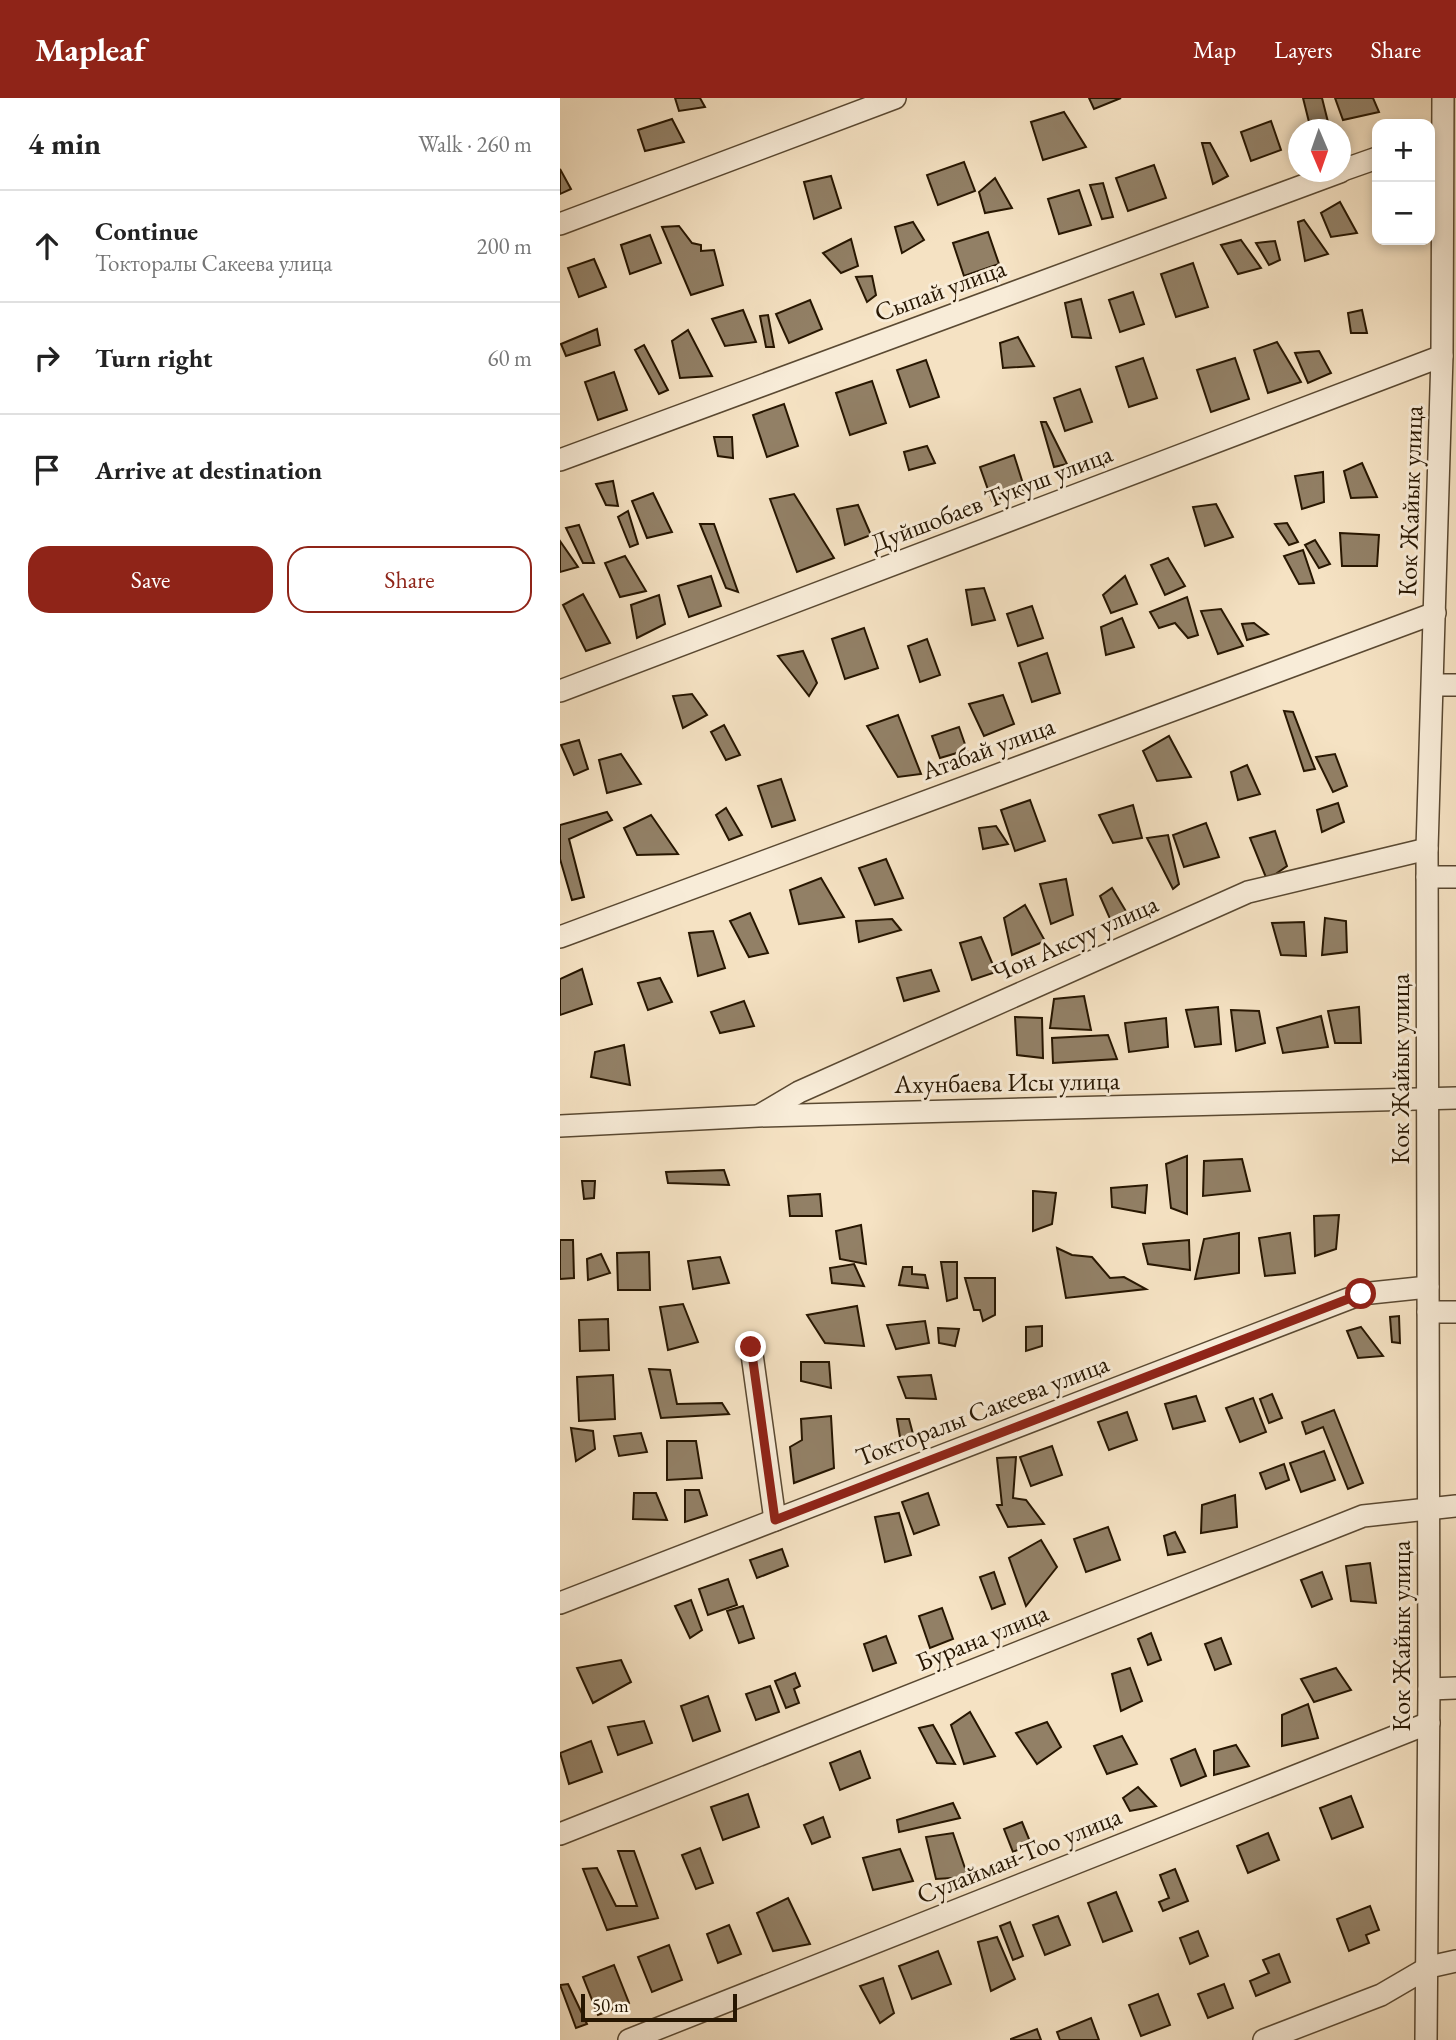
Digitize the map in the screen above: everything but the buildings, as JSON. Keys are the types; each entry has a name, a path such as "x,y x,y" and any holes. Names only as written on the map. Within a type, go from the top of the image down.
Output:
{"street":[{"path":"560,224 895,98"},
{"name":"Кок Жайык улица","path":"1426,2040 1429,1967 1427,849 1435,613 1447,502 1442,356 1449,314 1443,98"},
{"name":"Сыпай улица","path":"1351,167 1372,160"},
{"name":"Сыпай улица","path":"560,460 1310,182"},
{"name":"Дуйшобаев Тукуш улица","path":"560,691 1442,356"},
{"name":"Атабай улица","path":"560,937 1435,613"},
{"path":"1433,685 1456,685"},
{"name":"Чон Аксуу улица","path":"758,1116 799,1092 1248,892 1427,849"},
{"path":"1427,877 1456,877"},
{"name":"Ахунбаева Исы улица","path":"560,1126 758,1116 1456,1098"},
{"name":"Токторалы Сакеева улица","path":"560,1603 1361,1294 1428,1287"},
{"path":"1428,1312 1456,1312"},
{"path":"751,1347 775,1520"},
{"name":"Бурана улица","path":"560,1834 1363,1516 1429,1506 1456,1506"},
{"path":"1429,1689 1456,1688"},
{"name":"Сулайман-Тоо улица","path":"629,2040 1429,1723"},
{"path":"1264,2040 1381,1995 1429,1967 1456,1961"}],"route":[{"path":"751,1347 775,1520 1361,1294"}]}
